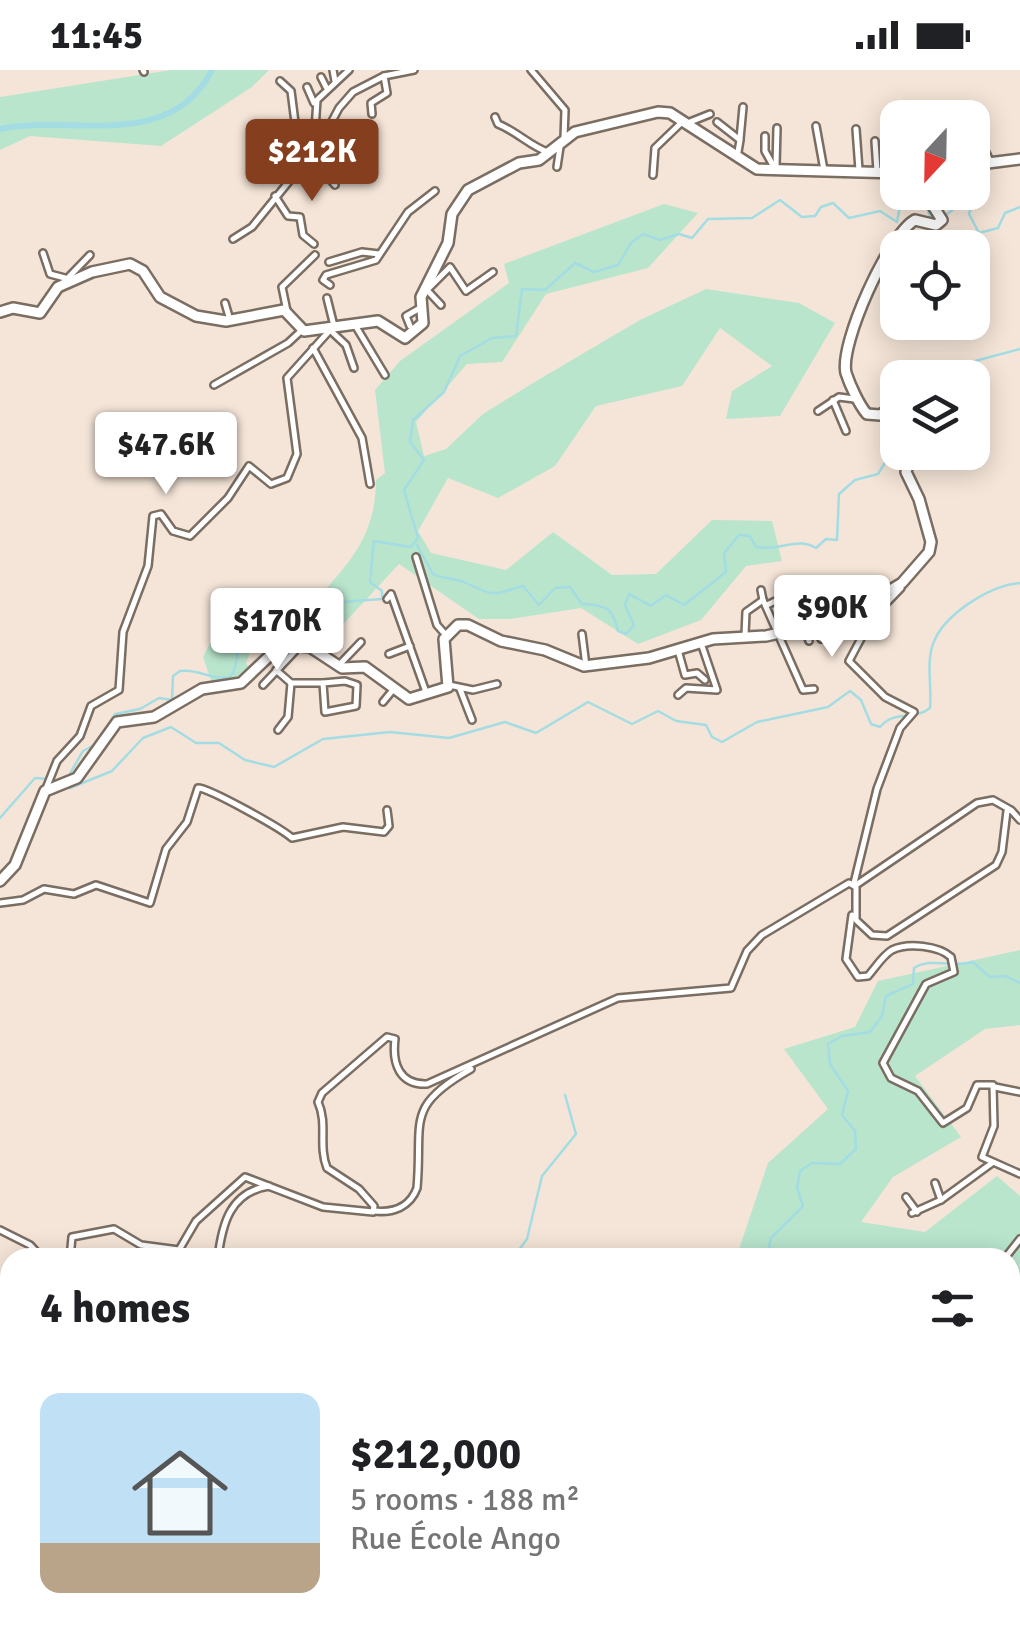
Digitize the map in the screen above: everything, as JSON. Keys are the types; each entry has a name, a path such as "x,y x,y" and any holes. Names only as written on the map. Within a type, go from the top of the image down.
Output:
{"street":[{"path":"333,70 336,82"},
{"path":"315,105 326,88 349,70"},
{"path":"233,238 249,231 302,161 324,144 343,103 358,88 384,76 414,70"},
{"path":"531,70 544,80 567,117 557,167"},
{"path":"372,114 371,104 387,94 384,76"},
{"path":"321,78 326,88"},
{"path":"280,81 291,91 302,161 315,178 326,173 335,185"},
{"path":"307,87 315,105 315,130 336,164"},
{"path":"737,160 743,108"},
{"path":"214,385 285,345 302,330 378,321 399,338 424,323 420,308 448,243 452,214 465,193 519,163 542,159 564,138 658,112 670,114 737,160 775,169 878,174 876,141"},
{"path":"567,117 576,114"},
{"path":"652,175 655,148 682,124 710,114"},
{"path":"496,122 525,135 537,149 548,152"},
{"path":"718,122 740,140"},
{"path":"816,126 824,173"},
{"path":"775,169 777,128"},
{"path":"856,129 859,173"},
{"path":"324,144 336,148 349,136 365,150"},
{"path":"765,136 765,151 775,169"},
{"path":"990,161 1020,158"},
{"path":"330,285 324,281 326,276 373,261 408,212 436,191"},
{"path":"275,196 288,216 300,217 303,235"},
{"path":"880,412 872,415 858,399 846,368 864,296 905,227 917,220 936,225 942,217 937,210"},
{"path":"293,235 303,235 314,244"},
{"path":"329,262 362,252 379,254"},
{"path":"42,254 50,274 63,282"},
{"path":"0,312 13,308 40,313 90,255"},
{"path":"281,292 315,255"},
{"path":"63,282 92,272 135,265 165,301 196,316 230,320 286,311"},
{"path":"426,289 450,267 464,293 493,272"},
{"path":"273,279 286,311 302,330"},
{"path":"426,289 441,305"},
{"path":"327,298 332,328 346,346 354,368"},
{"path":"225,304 230,320"},
{"path":"417,346 406,316 420,308"},
{"path":"354,322 385,375"},
{"path":"0,881 15,865 52,774 80,736 91,706 120,690 123,632 148,566 152,516 162,514 173,531 190,536 228,498 249,466 269,484 288,478 297,454 286,378 332,328"},
{"path":"313,348 361,436 370,484"},
{"path":"818,411 846,395 858,399"},
{"path":"833,400 846,431"},
{"path":"907,470 919,498 931,546 872,618 849,661 885,698 914,713 900,728 877,789 854,884 846,960 858,977 868,976 889,952 899,948 942,950 955,967 951,975 933,977 926,984 904,1032 884,1055 890,1077 918,1091 943,1123 967,1108 977,1085 1020,1092"},
{"path":"416,557 438,624 445,634 449,685"},
{"path":"445,634 451,628 468,625 501,642 545,650 586,666 701,642 716,644 781,634 829,622 883,587 902,583"},
{"path":"821,639 831,634 829,622 836,587"},
{"path":"761,590 803,690 814,689"},
{"path":"388,598 392,595 428,695"},
{"path":"745,638 746,612 765,602 793,595 832,597"},
{"path":"793,595 809,640"},
{"path":"582,634 586,666"},
{"path":"341,667 361,642"},
{"path":"678,695 686,688 717,690 701,642"},
{"path":"318,651 329,643"},
{"path":"47,787 77,778 121,720 144,720 179,706 202,690 241,684 282,644 318,651 341,667 366,667 405,699 428,695 449,685 460,689 497,684"},
{"path":"389,654 410,646"},
{"path":"678,649 685,675 697,673 705,680"},
{"path":"263,685 295,652"},
{"path":"341,667 345,681"},
{"path":"276,670 291,683 325,680 357,682 355,707 327,712 321,708 325,680"},
{"path":"278,730 292,715 291,683"},
{"path":"460,689 472,720"},
{"path":"383,702 392,690"},
{"path":"0,904 23,900 44,889 74,894 96,886 150,903 166,849 187,822 198,788 210,788 228,804 292,838 342,827 384,832 389,826 386,810"},
{"path":"374,1211 359,1189 331,1173 324,1164 321,1141 325,1118 318,1102 322,1093 350,1074 369,1048 390,1036 396,1040 398,1070 417,1084 434,1082 618,998 731,988 748,951 762,935 854,884 976,803 993,800 1020,820"},
{"path":"852,912 867,932 884,936 967,886 1000,858 1008,810"},
{"path":"178,1248 196,1222 235,1182 250,1177 323,1206 374,1211 402,1207 414,1194 420,1118 429,1097 494,1056"},
{"path":"995,1087 994,1126 982,1154 992,1164 1020,1174"},
{"path":"906,1197 914,1213 942,1200 966,1178 992,1164"},
{"path":"935,1183 942,1200"},
{"path":"219,1248 229,1210 254,1190 272,1186"},
{"path":"71,1248 72,1237 110,1229 141,1245 158,1248"},
{"path":"0,1230 33,1248"}],"green space":[{"path":"171,70 269,70 252,87 161,146 30,136 0,150 0,97"},
{"path":"664,204 698,213 648,268 546,294 502,362 467,364 416,422 424,456 446,449 483,414 538,380 640,320 706,289 799,303 835,323 780,416 726,419 732,391 772,366 720,328 682,386 596,406 555,466 498,498 448,478 418,531 431,553 506,570 553,532 612,575 656,574 712,520 772,521 782,561 746,566 701,620 638,644 581,608 510,619 479,619 399,564 334,634 258,628 246,664 257,673 214,689 203,657 232,600 313,603 358,548 371,517 376,480 385,473 375,390 400,361 509,283 504,264"},
{"path":"1020,950 1020,1025 985,1029 915,1076 961,1137 893,1177 861,1222 925,1232 997,1176 1020,1196 1020,1248 739,1248 768,1163 828,1109 784,1049 855,1027 878,981"}],"waterway":[{"path":"0,129 145,121 171,112 194,96 212,70"},
{"path":"102,736 115,714 140,709 159,698 172,700 173,676 180,671 230,677 244,619 257,605 274,607 294,624 325,628 334,619 340,602 382,599 382,591 370,582 374,541 411,547 418,538 404,490 424,460 410,442 413,420 444,392 460,356 492,338 516,336 522,289 545,290 575,263 594,272 618,265 631,243 643,234 660,240 679,234 692,238 708,219 752,218 780,200 802,217 815,216 821,207 833,203 849,218 880,211 897,222 901,201 916,198 926,203 931,221"},
{"path":"943,217 966,200 972,204 969,214 979,233 998,228 1005,213 1020,207"},
{"path":"979,360 1020,349"},
{"path":"417,545 433,574 489,592 523,586 539,605 555,588 570,587 582,604 607,609 618,631 626,634 634,625 625,605 629,594 651,606 666,595 684,605 726,572 724,553 739,535 750,536 756,547 764,548 802,543 816,548 826,539 837,540 839,494 855,480 880,470"},
{"path":"70,788 112,771 143,738 171,727 196,743 219,743 245,760 274,767 323,739 390,732 449,738 505,722 536,733 588,702 632,724 658,711 676,721 706,725 712,737 722,742 757,722 828,707 850,691 861,700 871,724 880,727 892,718 930,708 931,651 938,633 957,612 995,589 1020,583"},
{"path":"68,777 83,751 98,743"},
{"path":"0,818 35,778 50,779"},
{"path":"770,1248 771,1238 803,1206 797,1188 800,1171 812,1163 840,1164 856,1149 855,1131 842,1115 848,1091 830,1064 828,1044 842,1036 870,1032 882,1016 886,996 913,984 914,968 921,965 973,962 990,977 1005,976 1020,983"},
{"path":"520,1248 527,1239 542,1176 576,1134 565,1095"}]}
